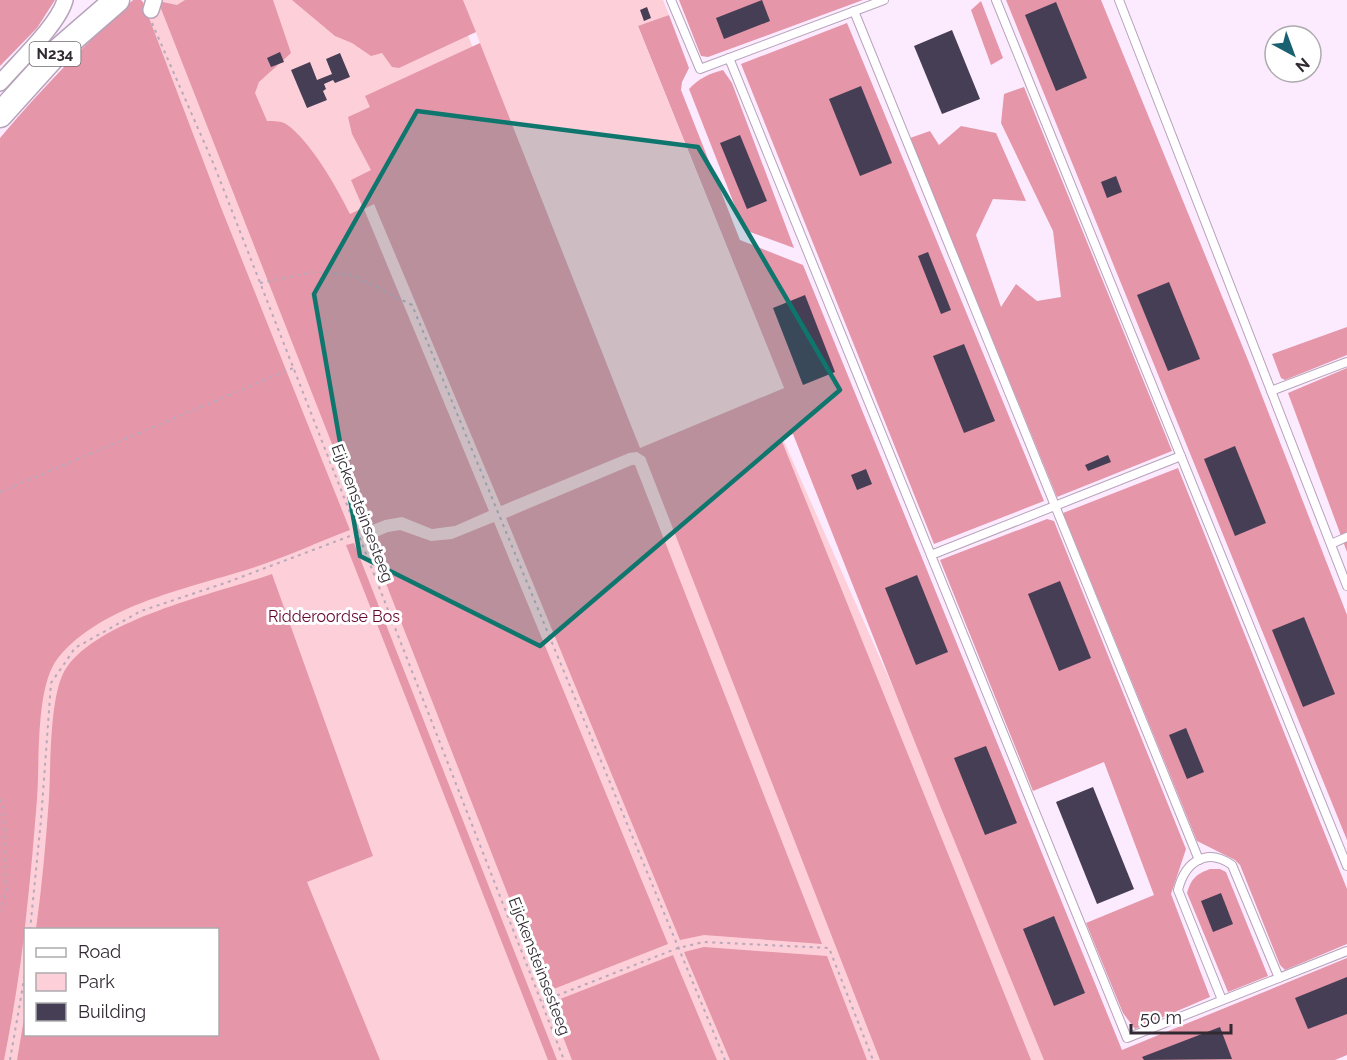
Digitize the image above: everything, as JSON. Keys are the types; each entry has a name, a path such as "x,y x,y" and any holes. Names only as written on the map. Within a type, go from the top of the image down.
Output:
{"main road":[{"name":"N234","path":"0,116 57,52 117,0"}],"street":[{"path":"0,83 47,30 65,0"}],"lane":[{"path":"671,0 700,69 884,0"},
{"path":"996,0 1347,866"},
{"path":"1119,0 1347,586"},
{"path":"854,11 1199,861"},
{"path":"729,58 1127,1038 1347,951"},
{"path":"1271,391 1347,362"},
{"path":"931,555 1181,456"},
{"path":"1331,544 1347,537"},
{"path":"1222,1000 1178,890 1181,877 1190,864 1208,856 1221,858 1232,865 1279,978"}],"path":[{"name":"Eijckensteinsesteeg","path":"152,5 152,22 260,283 564,1060"},
{"path":"260,283 314,272 352,275 412,305 725,1060"},
{"path":"0,492 293,368"},
{"path":"30,928 51,683 75,648 141,610 228,582 358,533"},
{"path":"0,799 3,803 6,891 0,911"},
{"path":"542,1002 678,948 704,942 829,948 873,1060"},
{"path":"10,1060 24,980"}],"highlighted area":[{"path":"417,111 698,147 840,390 540,646 360,556 314,294"}],"green space":[{"name":"Ridderoordse Bos","path":"157,0 455,0 619,443 636,438 463,0 663,0 669,15 638,27 784,388 715,417 767,403 1058,1060 0,1060 0,172"}],"shaded area":[{"path":"0,0 55,0 37,28 0,66"},
{"path":"133,0 143,2 220,205 350,530 272,561 181,589 125,610 100,623 77,639 58,658 45,687 42,706 37,799 25,927 8,1041 4,1060 0,1060 0,138 31,102"},
{"path":"185,0 273,0 291,53 259,82 255,93 267,121 286,124 304,141 330,178 350,214 363,208 351,180 371,170 352,134 348,117 370,107 365,96 480,43 640,448 784,388 638,26 669,15 689,68 681,90 740,240 803,265 1122,1050 1347,958 1347,1055 1335,1060 1044,1060 941,808 793,434 781,439 1031,1060 880,1060 645,457 637,452 629,453 501,506 374,204 364,209 489,511 455,526 432,529 402,517 385,520 365,528 158,1 177,5"},
{"path":"292,0 463,0 476,32 399,68 392,67 382,53 371,56 352,43 335,36"},
{"path":"679,0 863,0 708,57 701,56"},
{"path":"1006,0 1101,0 1250,365 1347,615 1347,840"},
{"path":"981,1 1003,58 991,65 971,10"},
{"path":"847,23 1044,501 934,544 741,64"},
{"path":"723,70 732,83 794,248 750,232 740,219 689,89 704,77"},
{"path":"1024,87 1172,451 1057,497 910,138 930,131 939,145 961,126 996,133 1026,201 993,199 976,235 1001,307 1016,284 1037,301 1061,297 1053,231 1001,123 1004,94"},
{"path":"1347,327 1347,355 1285,380 1281,378 1272,354"},
{"path":"1347,368 1347,552 1288,393"},
{"path":"635,465 822,944 704,935 680,940 506,518"},
{"path":"1178,468 1347,889 1347,944 1285,970 1280,965 1240,865 1235,860 1197,841 1063,513"},
{"path":"1047,519 1054,521 1186,849 1171,894 1210,997 1135,1029 1123,1013 1086,923 1154,895 1104,762 1033,791 940,560"},
{"path":"494,522 668,944 546,992 369,540 400,530 431,541 452,539"},
{"path":"354,543 557,1060 548,1060 346,545"},
{"path":"272,574 373,856 307,882 380,1060 17,1060 24,1019 24,1036 219,1036 219,928 36,928 47,831 52,730 61,678 67,667 84,650 106,635 132,621 191,599"},
{"path":"1210,869 1220,869 1226,872 1268,976 1228,992 1187,893 1195,878"},
{"path":"704,947 827,956 867,1060 730,1060 684,952"},
{"path":"673,955 717,1060 572,1060 550,1003"}],"building":[{"path":"762,0 770,21 724,39 716,18"},
{"path":"1056,2 1087,78 1056,91 1025,15"},
{"path":"647,7 651,18 644,21 640,10"},
{"path":"952,30 980,99 942,114 914,46"},
{"path":"280,52 284,62 271,67 267,58"},
{"path":"340,53 350,77 335,83 333,80 324,84 326,89 323,91 327,100 307,108 291,70 310,62 317,80 332,74 326,59"},
{"path":"861,86 892,163 860,176 829,99"},
{"path":"740,135 767,201 747,209 720,143"},
{"path":"1116,176 1122,192 1107,198 1101,182"},
{"path":"928,252 951,310 941,314 918,256"},
{"path":"1169,282 1200,359 1168,371 1137,295"},
{"path":"805,295 835,372 803,385 773,308"},
{"path":"964,344 995,421 964,433 933,356"},
{"path":"1235,446 1266,523 1235,536 1204,459"},
{"path":"1108,455 1111,462 1088,471 1085,465"},
{"path":"866,469 872,484 857,490 851,475"},
{"path":"917,575 948,652 916,665 885,588"},
{"path":"1060,581 1091,658 1059,671 1028,594"},
{"path":"1304,617 1335,694 1303,707 1272,630"},
{"path":"1186,728 1204,772 1187,779 1169,735"},
{"path":"986,746 1017,823 985,835 954,758"},
{"path":"1093,787 1134,889 1097,904 1056,802"},
{"path":"1221,893 1233,924 1213,932 1201,901"},
{"path":"1054,916 1085,993 1054,1006 1023,929"},
{"path":"1347,977 1347,1014 1308,1029 1295,998"},
{"path":"1220,1027 1232,1059 1144,1060 1142,1057"}]}
